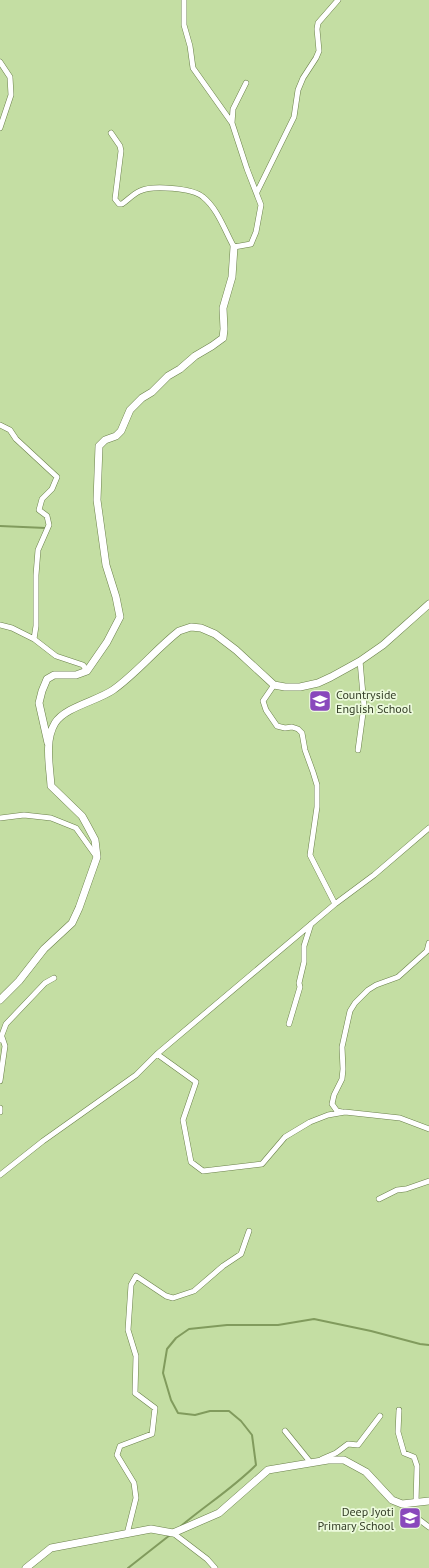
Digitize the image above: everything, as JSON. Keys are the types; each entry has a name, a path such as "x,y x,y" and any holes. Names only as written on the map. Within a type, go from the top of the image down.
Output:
{"street":[{"path":"184,0 184,25 190,46 193,68 232,123 261,205 256,232 251,244 234,247"},
{"path":"257,192 294,117 298,90 302,78 319,51 316,29 318,23 338,0"},
{"path":"0,62 10,77 11,95 0,128"},
{"path":"232,123 233,109 246,83"},
{"path":"0,1000 19,981 44,949 72,923 79,908 97,857 95,840 88,824 82,816 51,786 49,746 39,703 47,679 54,676 76,675 87,671 107,642 120,617 116,597 106,565 97,500 99,446 105,440 116,436 121,431 130,410 142,398 152,392 168,376 180,369 195,356 223,338 223,308 232,277 234,247 216,211 203,196 194,192 175,189 150,188 140,191 122,204 119,204 115,199 121,151 120,146 110,133"},
{"path":"0,425 10,430 16,438 57,477 52,489 42,499 39,510 47,516 49,525 38,550 36,576 36,626 34,639"},
{"path":"49,746 52,728 56,721 76,708 113,690 179,630 191,627 201,628 215,634 236,650 274,685 300,688 318,683 360,661 383,645 429,604"},
{"path":"0,625 12,628 34,639 56,656 82,665 87,671"},
{"path":"358,750 364,706 360,661"},
{"path":"274,685 263,701 266,710 278,726 286,728 292,727 302,733 305,750 317,785 310,855 335,904"},
{"path":"0,818 24,815 51,818 76,828 97,857"},
{"path":"0,1175 42,1141 136,1075 157,1054 312,923 374,875 429,828"},
{"path":"288,1024 300,987 299,983 304,962 304,946 307,933 312,923"},
{"path":"429,943 426,951 398,977 376,985 368,990 350,1011 342,1047 342,1079 334,1095 332,1104 337,1111 400,1118 429,1129"},
{"path":"0,1081 6,1046 1,1039 6,1024 45,983 54,978"},
{"path":"157,1054 196,1082 183,1120 190,1162 203,1171 262,1164 285,1137 310,1122 328,1114 345,1112"},
{"path":"379,1199 397,1190 406,1189 429,1181"},
{"path":"127,1534 136,1498 134,1483 117,1455 120,1446 152,1434 155,1408 135,1393 136,1356 128,1330 131,1285 136,1276 166,1296 173,1298 194,1291 223,1266 241,1254 249,1232"},
{"path":"399,1410 398,1432 404,1453 414,1457 417,1466 416,1502"},
{"path":"310,1464 336,1453 348,1444 358,1445 380,1416"},
{"path":"285,1432 300,1448 310,1464"},
{"path":"173,1533 218,1513 268,1470 328,1460 344,1460 366,1472 392,1500 402,1504 429,1501"},
{"path":"417,1518 429,1527"},
{"path":"26,1568 51,1548 151,1529 173,1533 207,1559 215,1568"}],"waterway":[{"path":"0,526 46,528"},
{"path":"181,1526 256,1465 252,1435 241,1421 229,1411 210,1411 195,1415 178,1413 171,1400 163,1373 167,1349 176,1338 189,1329 227,1325 278,1325 314,1319 429,1345"},
{"path":"128,1568 170,1535"}],"place":[{"name":"Countryside English School","path":"320,701"},
{"name":"Deep Jyoti Primary School","path":"410,1518"}]}
